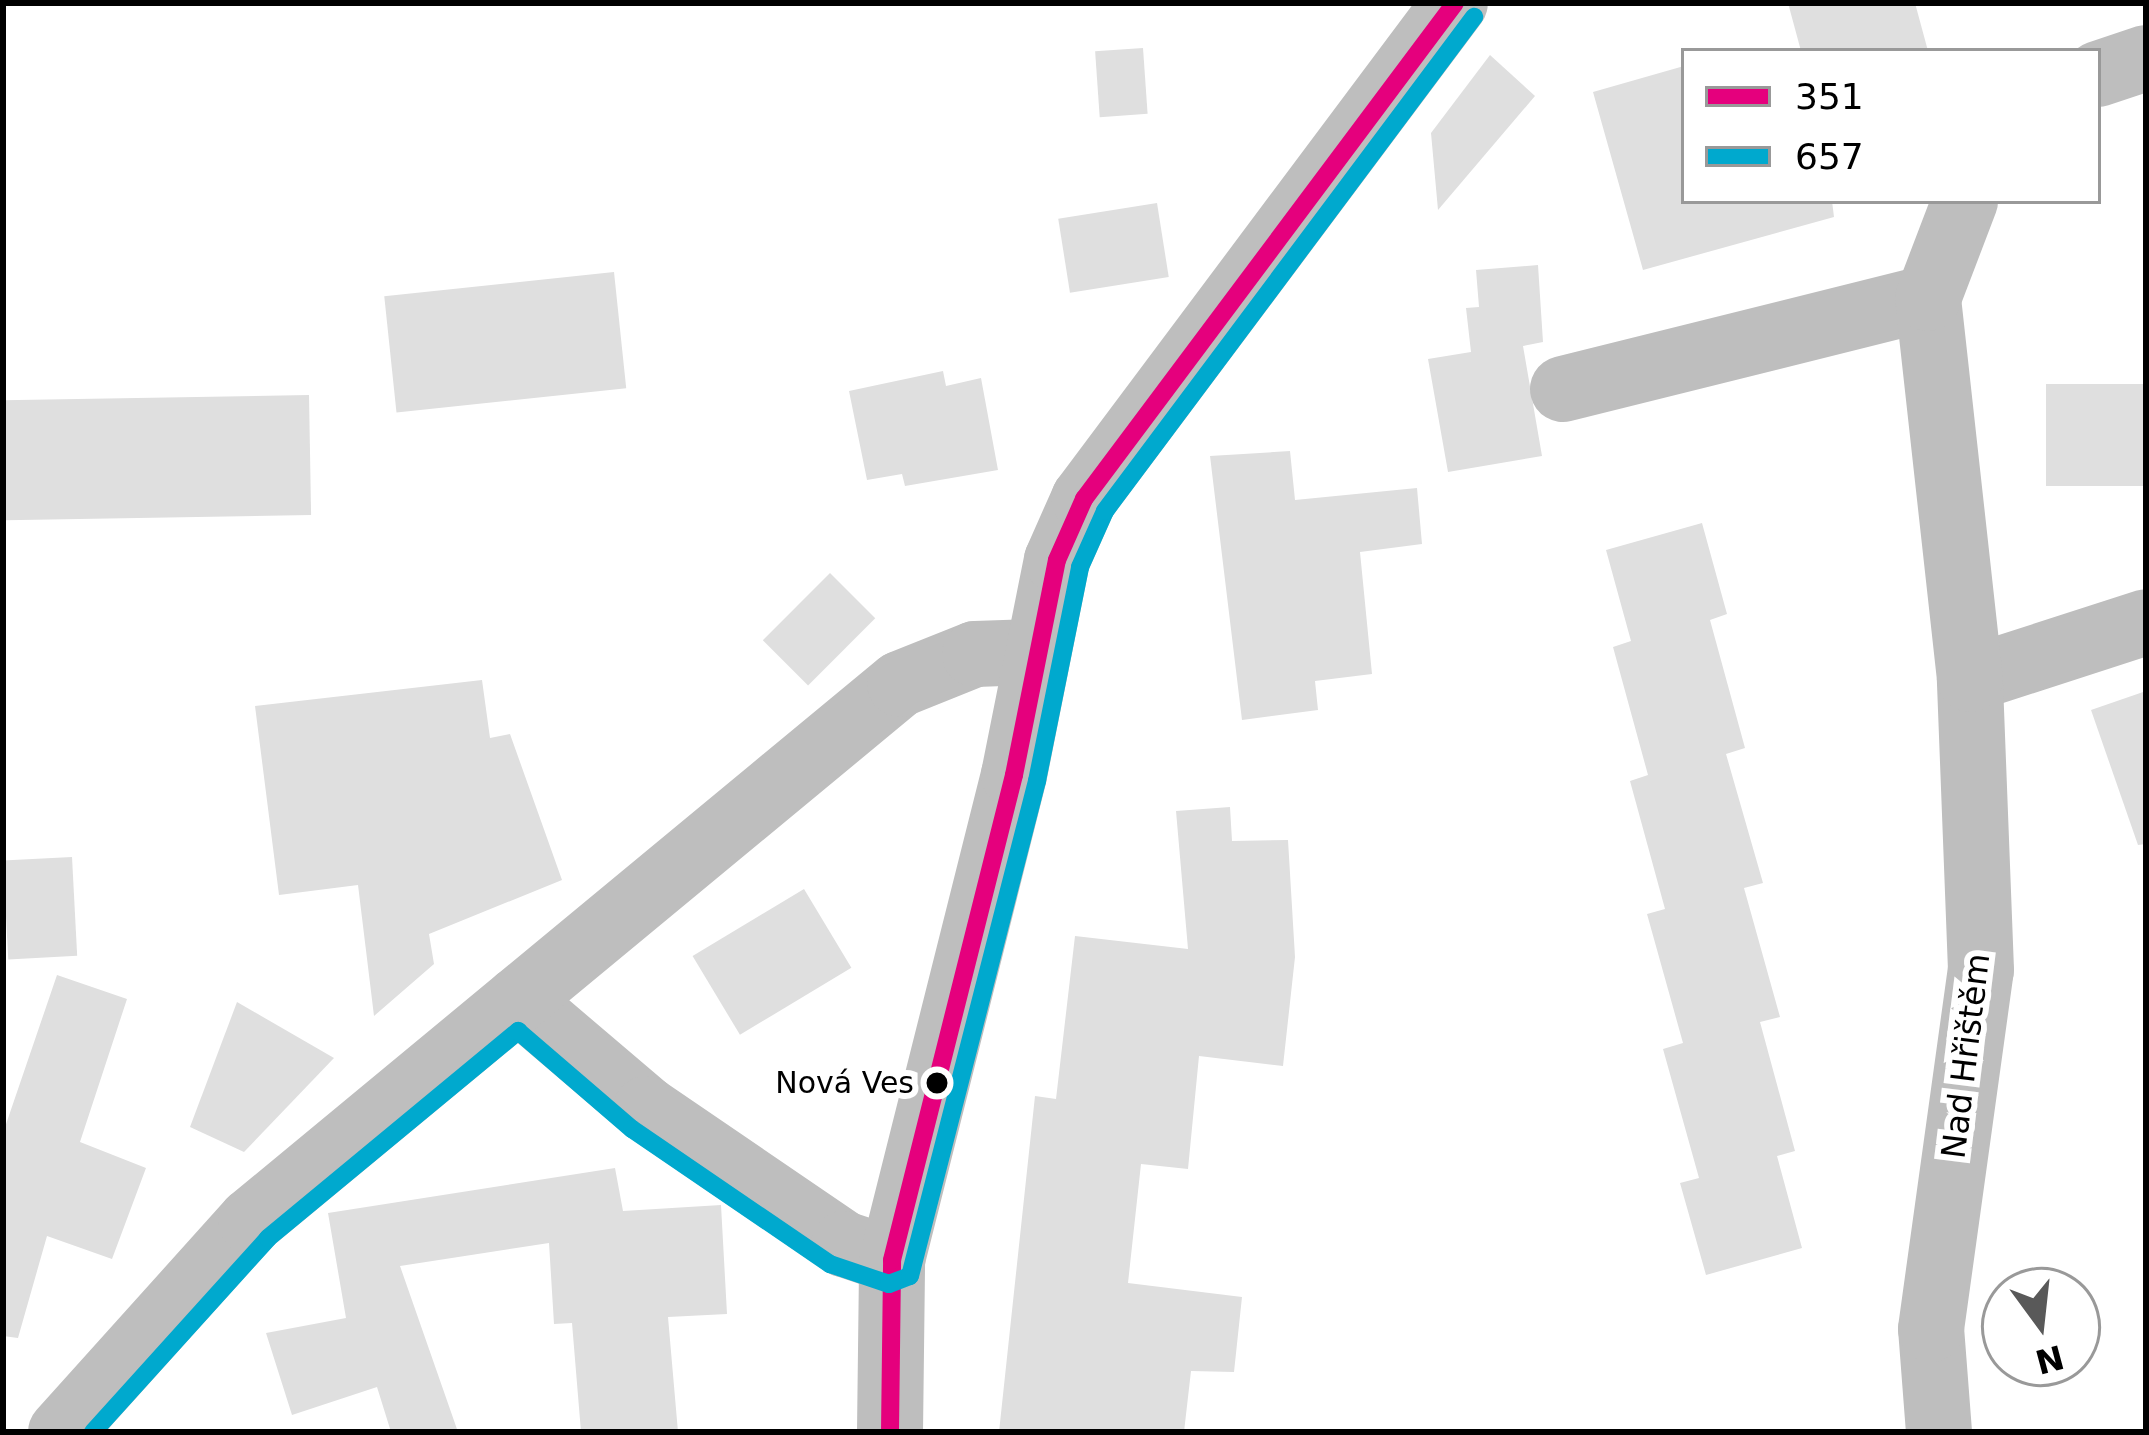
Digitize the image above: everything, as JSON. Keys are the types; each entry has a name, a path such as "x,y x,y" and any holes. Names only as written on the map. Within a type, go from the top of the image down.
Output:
{"street":[{"path":"890,1432 892,1260 1015,775 1033,652 1057,560 1084,500 1455,3"},
{"path":"2101,73 2146,58"},
{"name":"Nad Hřištěm","path":"1939,1432 1931,1329 1981,970 1970,679 1928,298 1964,204"},
{"path":"1563,389 1928,298"},
{"path":"1970,679 2146,622"},
{"path":"61,1432 251,1221 900,684 975,654 1033,652"},
{"path":"518,1000 646,1109 844,1244 892,1260"}],"building":[{"path":"1788,3 1915,3 1927,48 1800,48"},
{"path":"1143,48 1148,114 1100,117 1095,51"},
{"path":"1490,55 1535,96 1438,210 1431,133"},
{"path":"1681,67 1681,204 1832,204 1834,217 1643,270 1593,92"},
{"path":"1157,203 1169,277 1070,293 1058,219"},
{"path":"1538,265 1543,342 1523,346 1542,456 1448,472 1428,359 1471,352 1466,308 1479,307 1476,270"},
{"path":"614,272 626,388 396,413 384,296"},
{"path":"943,371 946,386 981,378 998,470 905,486 902,474 867,480 849,391"},
{"path":"2046,384 2146,384 2146,486 2046,486"},
{"path":"309,395 311,515 5,520 3,400"},
{"path":"1290,451 1295,500 1417,488 1422,544 1360,552 1372,674 1315,681 1318,710 1242,720 1210,456"},
{"path":"1702,523 1727,614 1710,620 1745,748 1726,754 1763,883 1744,888 1780,1017 1760,1022 1795,1151 1777,1156 1802,1248 1706,1275 1680,1183 1699,1178 1663,1049 1683,1043 1647,914 1665,909 1630,781 1648,775 1613,647 1631,641 1606,550"},
{"path":"830,573 875,618 808,685 763,640"},
{"path":"482,680 490,738 510,734 562,880 429,934 434,964 374,1016 358,885 279,895 255,706"},
{"path":"2146,691 2146,844 2138,845 2091,710"},
{"path":"1230,807 1232,841 1288,840 1295,957 1283,1066 1199,1056 1188,1169 1141,1164 1128,1283 1242,1297 1234,1372 1191,1371 1184,1432 999,1432 1035,1096 1056,1099 1075,936 1188,949 1176,811"},
{"path":"72,857 77,956 8,959 3,861"},
{"path":"804,889 851,968 740,1035 693,956"},
{"path":"57,975 127,999 80,1142 146,1168 112,1259 47,1236 18,1338 3,1336 3,1133"},
{"path":"237,1002 334,1058 244,1152 190,1127"},
{"path":"615,1168 623,1211 721,1205 727,1314 668,1317 678,1432 581,1432 572,1323 554,1324 549,1243 400,1266 458,1432 391,1432 377,1387 292,1415 266,1333 346,1318 328,1213"}],"transit line":[{"name":"351","path":"890,1432 892,1260 1014,775 1057,560 1084,499 1455,3"},
{"name":"657","path":"93,1432 268,1238 518,1031 632,1129 830,1264 889,1284 910,1276 1037,781 1080,567 1105,511 1474,17"}],"place":[{"name":"Nová Ves","path":"937,1083"}]}
